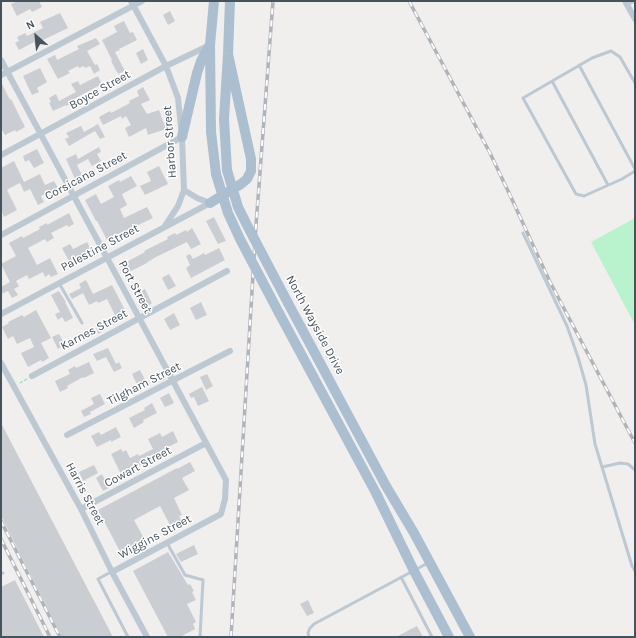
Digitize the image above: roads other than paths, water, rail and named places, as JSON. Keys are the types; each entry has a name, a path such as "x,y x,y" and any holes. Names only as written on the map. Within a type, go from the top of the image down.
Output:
{"main road":[{"path":"214,1 210,44 211,132 216,174 228,213 240,239 376,493 414,571 449,637"},
{"name":"North Wayside Drive","path":"230,1 224,119 227,170 238,207 386,486 414,533 470,637"},
{"path":"182,137 197,73 201,61 210,44"},
{"path":"210,203 241,184 247,179 251,171 251,158 228,54"}],"street":[{"path":"1,75 132,3 142,1"},
{"name":"Harbor Street","path":"132,3 166,66 178,98 182,137 184,190 197,198 210,203"},
{"path":"626,3 635,19"},
{"name":"Boyce Street","path":"1,155 166,66 210,44"},
{"name":"Port Street","path":"1,60 226,480 225,499 221,514 207,521"},
{"name":"Corsicana Street","path":"1,234 182,137"},
{"path":"165,226 178,206 184,190"},
{"name":"Palestine Street","path":"1,314 210,203"},
{"name":"Karnes Street","path":"32,376 227,271"},
{"name":"Tilgham Street","path":"68,435 230,351"},
{"name":"Harris Street","path":"1,363 81,509 112,572 147,637"},
{"name":"Cowart Street","path":"81,509 206,443"},
{"name":"Wiggins Street","path":"112,572 207,521"}],"lane":[{"path":"626,3 635,1"},
{"path":"579,65 635,170 622,179 584,196 576,194 522,98 579,65 592,58 611,51 620,57 635,83"},
{"path":"552,81 608,185"},
{"path":"523,233 567,326 578,357 586,385 595,444 632,566 635,571"},
{"path":"59,283 82,323"},
{"path":"602,467 620,463 628,464 635,470"},
{"path":"167,543 185,575 203,580 200,637"},
{"path":"309,637 308,633 314,624 430,562"},
{"path":"112,572 98,579 128,637"},
{"path":"401,577 432,637"}],"railway":[{"path":"231,637 256,225 273,1"},
{"path":"409,1 490,153 550,282 635,443"},
{"path":"1,521 60,637"},
{"path":"1,539 50,637"}]}
